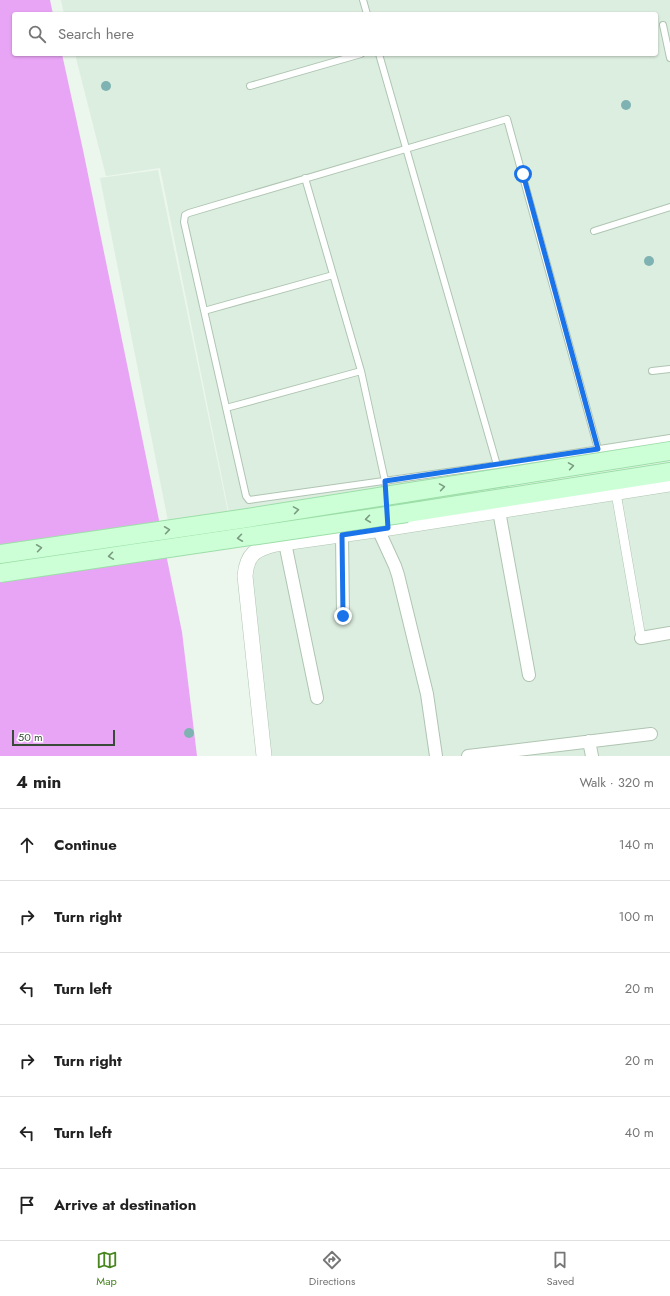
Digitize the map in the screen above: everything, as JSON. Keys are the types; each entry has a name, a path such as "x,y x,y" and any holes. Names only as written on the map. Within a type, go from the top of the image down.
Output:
{"main road":[{"path":"0,554 241,519 670,450"},
{"path":"0,572 407,513 670,472"}],"street":[{"path":"264,756 245,576 246,564 252,554 264,547 285,543 670,484"},
{"path":"616,493 641,638 670,633"},
{"path":"499,511 529,674"},
{"path":"383,529 398,575 427,694 436,756"},
{"path":"342,535 343,616"},
{"path":"285,543 317,698"},
{"path":"468,756 651,734"},
{"path":"589,741 592,756"}],"lane":[{"path":"363,0 366,12"},
{"path":"663,25 670,58"},
{"path":"250,86 354,56"},
{"path":"380,56 497,465"},
{"path":"598,449 507,119 185,215 184,222 246,496 249,500 497,465 670,438"},
{"path":"305,178 361,371 385,481 383,529"},
{"path":"594,231 670,207"},
{"path":"204,311 333,275"},
{"path":"652,371 670,369"},
{"path":"226,408 361,371"}],"shaded area":[{"path":"0,0 50,0 53,12 12,12 12,56 62,56 182,632 197,756 0,756"},
{"path":"61,0 670,0 670,446 229,513 160,168 106,176 76,56 658,56 658,12 64,12"},
{"path":"158,170 228,513 168,521 100,178"},
{"path":"670,483 670,756 270,756 250,573 253,562 263,553"}],"route":[{"path":"343,616 342,535 388,528 385,481 598,449 523,174"}]}
